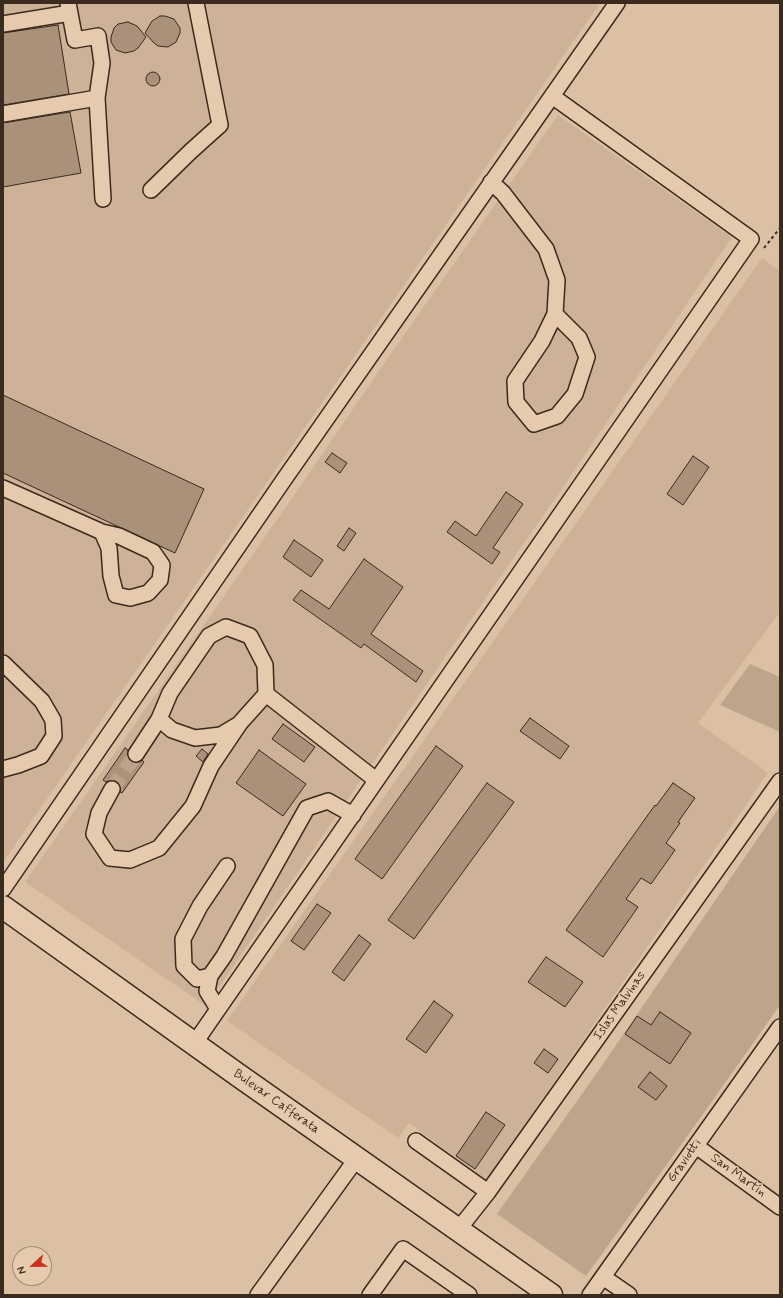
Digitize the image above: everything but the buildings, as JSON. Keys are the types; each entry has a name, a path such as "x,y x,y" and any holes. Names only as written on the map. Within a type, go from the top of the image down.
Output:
{"highway":[{"name":"Bulevar Cafferata","path":"3,907 194,1044 551,1295"}],"street":[{"path":"151,190 191,150 220,125 196,3"},
{"path":"3,889 283,481 616,3"},
{"path":"3,24 69,8 75,40 98,36 102,63 97,98 103,199"},
{"path":"194,1044 751,239 552,96"},
{"path":"3,114 97,98"},
{"path":"491,182 503,193 546,249 557,280 555,314 542,341 515,381 516,402 534,424 557,416 566,405 574,394 587,357 579,338 555,314"},
{"path":"3,488 102,532 119,536 153,552 162,565 160,580 148,593 130,598 116,595 111,576 108,548 102,532"},
{"path":"112,789 99,813 94,834 110,858 130,860 159,848 193,806 211,766 240,723 266,694 265,665 250,636 226,627 208,636 170,693 159,719 136,754"},
{"path":"3,663 42,702 53,720 54,736 41,756 3,769"},
{"path":"266,694 376,780"},
{"path":"159,719 172,730 195,738 221,735 240,723"},
{"name":"Islas Malvinas","path":"458,1230 488,1192 780,781"},
{"path":"218,1009 207,991 210,976 224,956 307,808 328,801 352,815"},
{"path":"210,976 198,979 184,966 183,939 200,906 227,866"},
{"name":"Graviotti","path":"590,1295 780,1027"},
{"path":"416,1141 488,1192"},
{"name":"San Martín","path":"696,1146 780,1207"},
{"path":"258,1295 357,1158"},
{"path":"370,1295 403,1248 469,1295"},
{"path":"603,1277 629,1295"}],"path":[{"path":"764,248 780,228"}],"shaded area":[{"path":"3,3 600,3 3,862"},
{"path":"558,115 732,237 559,493 206,1006 25,882"},
{"path":"762,258 780,271 780,612 698,723 768,773 486,1180 409,1123 398,1138 227,1021"},
{"path":"750,664 780,677 780,732 720,705"},
{"path":"780,806 780,1005 586,1276 497,1214 601,1067"}],"tunnel":[{"path":"112,789 136,754"}]}
